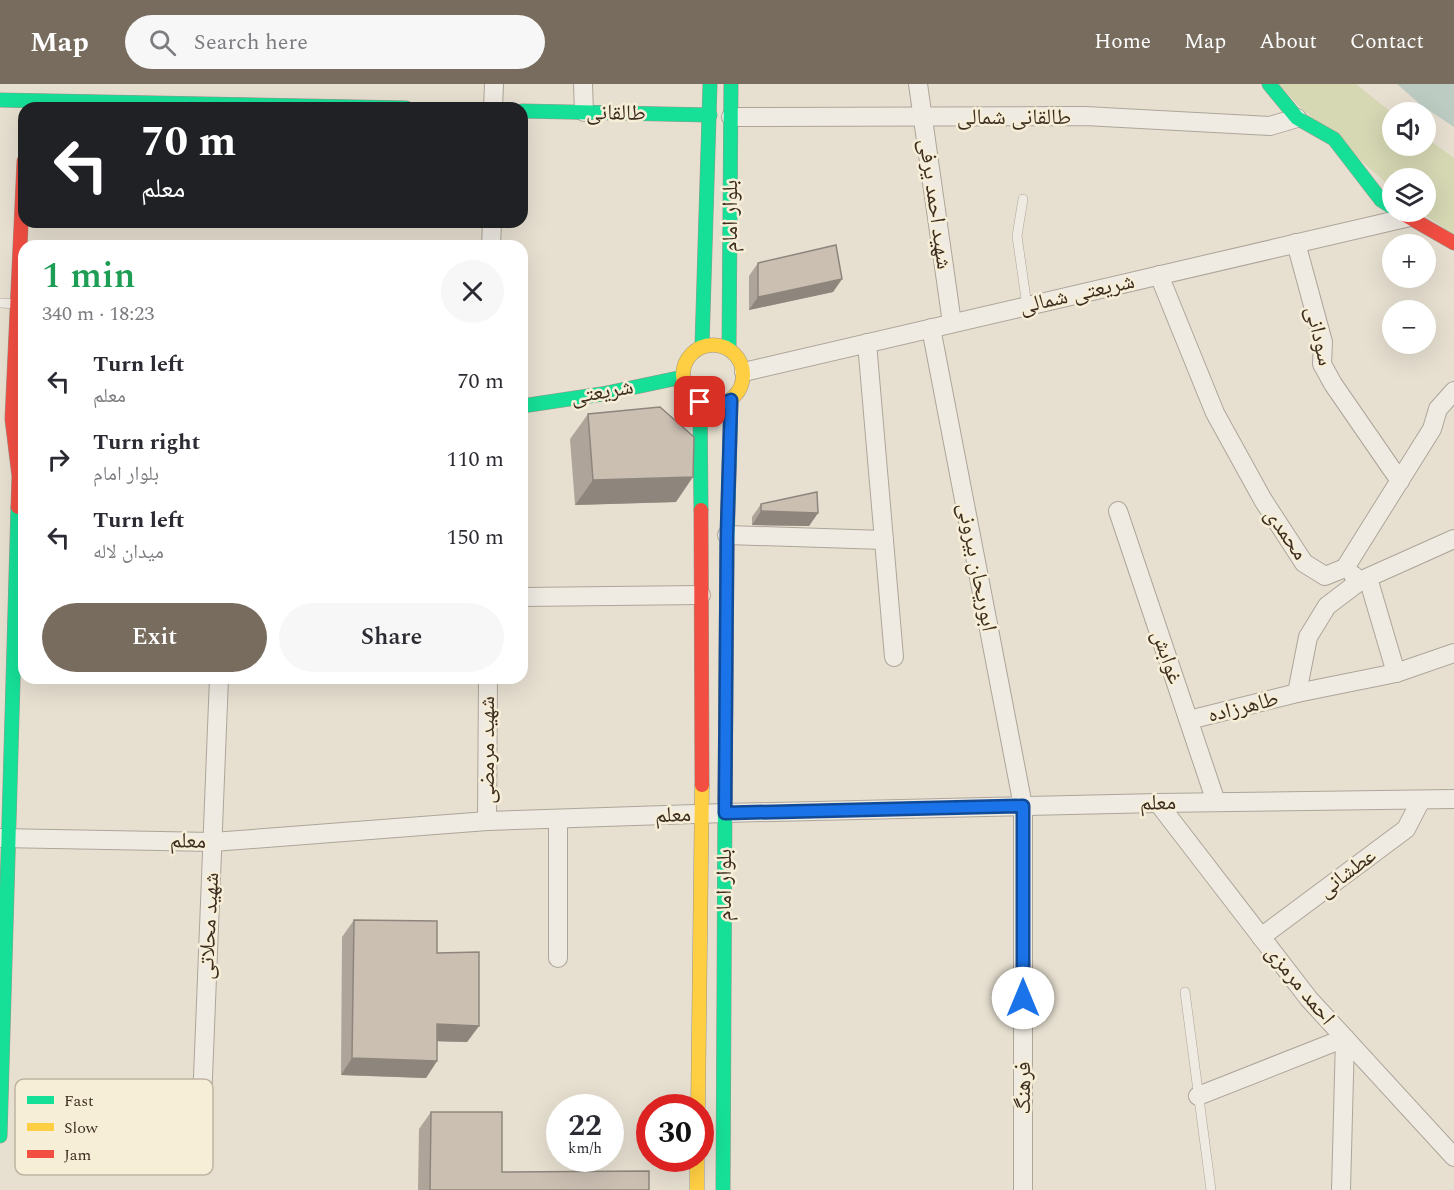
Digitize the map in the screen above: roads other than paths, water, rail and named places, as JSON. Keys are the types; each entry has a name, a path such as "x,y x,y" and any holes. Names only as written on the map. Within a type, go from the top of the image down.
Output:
{"main road":[{"path":"27,102 28,84"},
{"name":"بلوار امام","path":"702,346 710,84"},
{"name":"بلوار امام","path":"729,348 731,84"},
{"path":"1269,84 1297,118 1334,138 1382,201"},
{"path":"0,100 18,103"},
{"name":"طالقانی","path":"528,111 710,115"},
{"path":"1419,222 1454,243"},
{"path":"18,327 12,419 18,468"},
{"path":"711,344 729,348 741,363 744,372 741,388 731,400 724,404 700,402 693,398 684,385 682,377 687,358 702,346 711,344"},
{"name":"شریعتی","path":"528,405 602,394 682,377"},
{"name":"بلوار امام","path":"723,1190 727,535 731,400"},
{"name":"بلوار امام","path":"698,1094 702,814 700,402"},
{"path":"0,452 12,419"},
{"path":"0,1136 4,838 18,500"},
{"path":"697,1190 698,1172"}],"street":[{"path":"493,102 494,84"},
{"path":"583,84 584,112"},
{"name":"شهید احمد یرفی","path":"918,84 952,323"},
{"name":"طالقانی شمالی","path":"731,117 1085,116 1270,126 1297,118"},
{"name":"شریعتی شمالی","path":"744,372 1296,243 1382,220"},
{"name":"سودانی","path":"1296,243 1323,342 1322,364 1333,384 1400,481"},
{"name":"محمدی","path":"1159,275 1215,413 1263,500 1304,563 1325,576 1345,568"},
{"name":"ابوریحان بیرونی","path":"931,328 1023,806"},
{"path":"867,343 894,657"},
{"path":"1396,673 1364,580 1345,568 1432,429 1438,409 1454,391"},
{"name":"غوابش","path":"1118,511 1216,802"},
{"path":"727,535 884,540"},
{"name":"طاهرزاده","path":"1297,693 1308,637 1327,606 1364,580 1454,539"},
{"path":"528,597 700,595"},
{"name":"طاهرزاده","path":"1189,720 1297,693 1396,673 1454,654"},
{"name":"شهید محلاتی","path":"203,1079 219,684"},
{"name":"شهید مرمضی","path":"487,821 488,684"},
{"name":"معلم","path":"4,838 213,842 487,821 1023,806 1454,799"},
{"name":"عطشانی","path":"1261,937 1406,829 1421,800"},
{"name":"احمد مرمزی","path":"1158,803 1309,999 1454,1157"},
{"name":"فرهنگ","path":"1023,806 1023,1190"},
{"path":"558,819 558,958"},
{"path":"1198,1096 1345,1038 1341,1190"}],"lane":[{"path":"1023,199 1017,236 1027,306"},
{"path":"0,303 18,297"},
{"path":"1185,992 1211,1190"}]}
